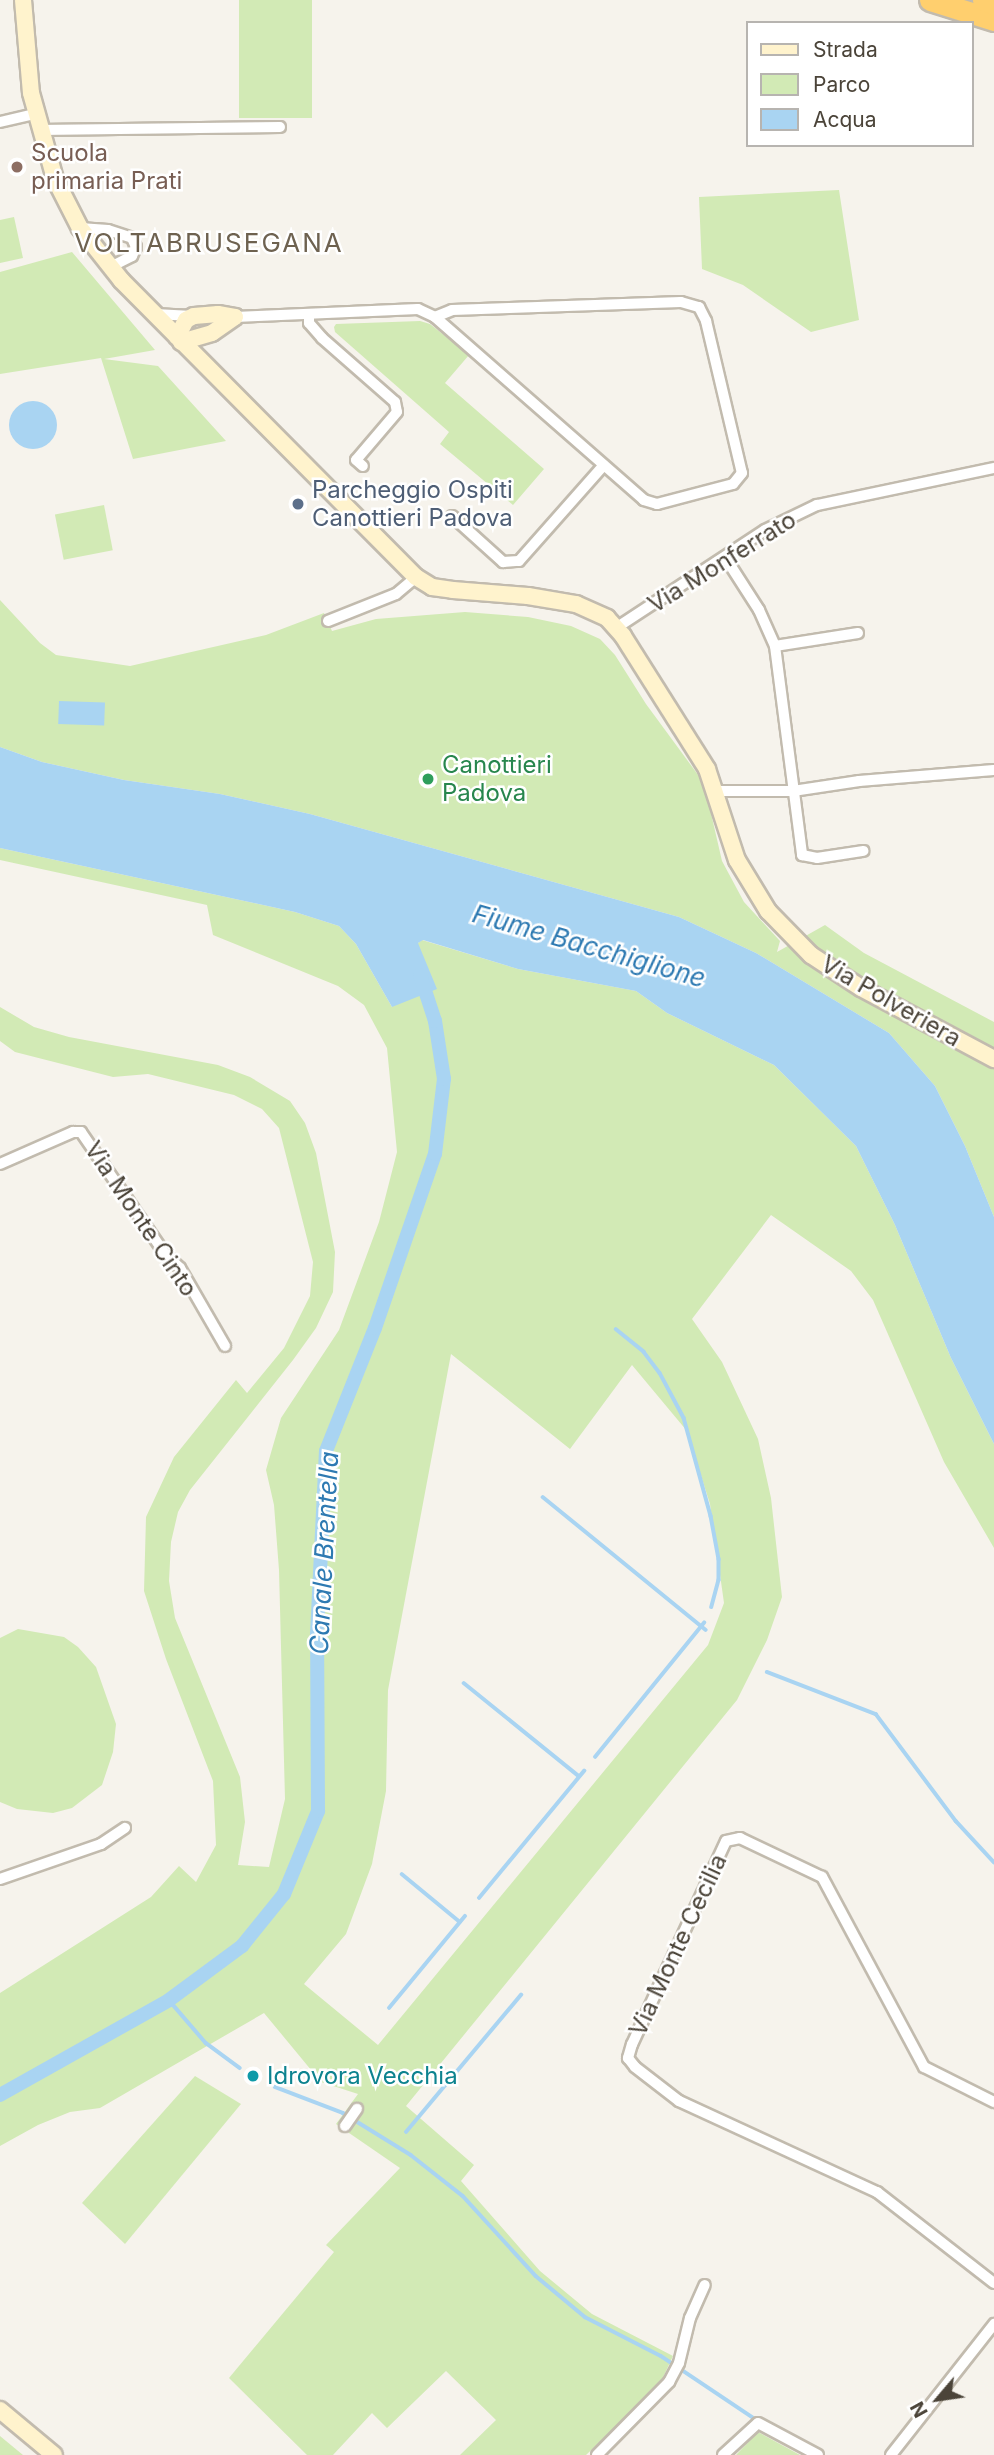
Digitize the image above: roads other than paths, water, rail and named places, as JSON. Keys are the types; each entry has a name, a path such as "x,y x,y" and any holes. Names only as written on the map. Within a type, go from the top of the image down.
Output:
{"highway":[{"path":"930,0 994,20"},
{"path":"983,0 994,4"}],"street":[{"name":"Via Polveriera","path":"23,0 31,93 55,179 80,228 110,267 209,371 416,577 432,587 528,596 576,604 594,610 616,628 707,769 737,860 768,911 788,934 811,955 861,988 994,1059"},
{"path":"0,122 280,127"},
{"path":"80,228 108,230 132,238 136,247 132,256 110,267"},
{"path":"154,314 218,314 234,317 418,309 435,317 644,500 657,504 733,484 742,473 706,321 699,307 681,303 578,305 452,310 435,317"},
{"path":"309,314 309,323 322,338 395,402 397,412 356,460 363,466"},
{"path":"179,340 187,320 194,316"},
{"path":"179,340 212,333 234,317"},
{"path":"209,371 206,355 212,333"},
{"path":"453,516 503,562 519,561 604,465"},
{"name":"Via Monferrato","path":"616,628 765,530 817,505 994,468"},
{"path":"725,557 759,610 775,646 802,855 817,858 863,852"},
{"path":"328,621 396,594 416,577"},
{"path":"775,646 858,633"},
{"path":"716,791 793,791 859,780 994,770"},
{"name":"Via Monte Cinto","path":"0,1164 73,1132 81,1132 166,1255 180,1268 225,1346"},
{"path":"0,1879 101,1844 125,1828"},
{"name":"Via Monte Cecilia","path":"994,2102 924,2067 822,1877 740,1838 726,1841 632,2044 628,2058 635,2067 679,2101 877,2192 994,2283"},
{"path":"345,2126 357,2109"},
{"path":"597,2455 669,2382 680,2363 690,2318 705,2285"},
{"path":"891,2455 994,2324"},
{"path":"0,2410 54,2455"},
{"path":"723,2455 758,2423 818,2455"}],"water":[{"path":"33,401 50,408 57,425 50,442 33,449 16,442 9,425 16,408"},
{"path":"59,701 105,703 104,726 58,724"},
{"name":"Fiume Bacchiglione","path":"0,747 42,762 124,780 220,794 310,814 679,917 756,953 889,1033 935,1086 965,1146 994,1217 994,1444 951,1358 895,1225 856,1146 774,1065 667,1013 636,991 518,969 423,940 418,943 437,989 392,1007 356,944 339,926 295,912 0,848"}],"waterway":[{"name":"Canale Brentella","path":"0,2095 169,2000 242,1946 284,1894 318,1811 317,1634 326,1451 375,1328 435,1154 444,1079 435,1021 420,975"},
{"path":"616,1329 644,1352 660,1373 684,1418 711,1516 719,1559 719,1580 712,1607"},
{"path":"543,1497 706,1630"},
{"path":"595,1757 704,1623"},
{"path":"767,1672 876,1714 956,1821 994,1862"},
{"path":"464,1683 579,1776"},
{"path":"479,1898 584,1771"},
{"path":"402,1874 460,1922"},
{"path":"389,2008 465,1916"},
{"path":"406,2132 521,1995"},
{"path":"169,2000 206,2043 240,2068"},
{"path":"275,2087 343,2113 411,2155 463,2196 536,2276 585,2317 661,2356 752,2417"}],"place":[{"name":"Scuola primaria Prati","path":"17,167"},
{"name":"Parcheggio Ospiti Canottieri Padova","path":"298,504"},
{"name":"Canottieri Padova","path":"428,779"},
{"name":"Idrovora Vecchia","path":"253,2076"}],"district":[{"name":"VOLTABRUSEGANA","path":"209,243"}]}
